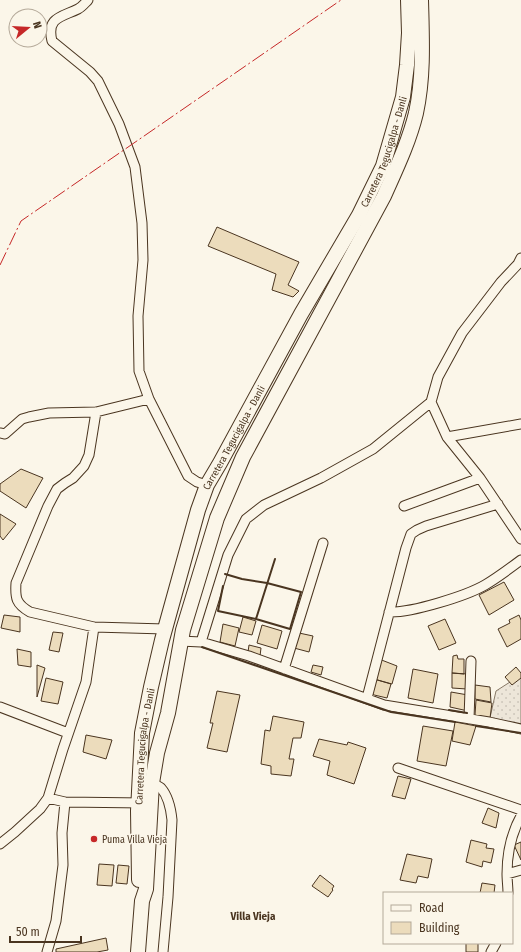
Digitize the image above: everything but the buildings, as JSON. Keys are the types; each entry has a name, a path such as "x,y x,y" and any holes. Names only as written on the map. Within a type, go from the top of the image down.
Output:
{"highway":[{"name":"Carretera Tegucigalpa - Danli","path":"138,952 142,901 139,889 145,804 142,733 165,629 198,510 207,485 220,464 301,314 359,216 383,166 403,97 409,33 408,0"},
{"name":"Carretera Tegucigalpa - Danli","path":"145,804 152,783 157,753 168,713 180,641 217,518 243,457 384,196 403,155 416,113 421,80 421,0"},
{"path":"207,485 207,491 213,497 221,497 228,494"},
{"path":"198,510 205,507 213,508 217,513 217,518"},
{"path":"147,707 150,714 157,718 168,713"},
{"path":"142,733 145,730 153,730 159,734 162,739"}],"street":[{"path":"88,0 80,9 64,14 54,20 50,34 52,41 90,72 98,81 119,124 135,167 142,223 142,260 138,316 139,371 149,399 188,476 197,482 207,485"},
{"path":"200,642 228,555 246,519 264,505 320,478 373,449 431,402 438,377 462,333 501,282 518,264 521,258"},
{"path":"0,433 5,434 22,420 29,417 55,413 96,412 149,399"},
{"path":"431,402 447,436 480,478 521,539"},
{"path":"96,412 89,455 84,466 73,478 58,489 48,506 16,583 18,603 21,607 30,612 94,627 165,629"},
{"path":"447,436 521,424"},
{"path":"404,506 480,478"},
{"path":"367,698 406,548 412,534 426,526 498,504"},
{"path":"284,669 323,543"},
{"path":"390,612 405,612 453,598 484,586 521,560"},
{"path":"0,844 40,809 48,798 68,733 86,682 94,627"},
{"path":"180,641 200,642 250,656 384,705 521,729"},
{"path":"469,719 471,661"},
{"path":"0,707 68,733"},
{"path":"398,768 521,810"},
{"path":"152,783 161,788 171,810 172,820 163,952"},
{"path":"48,798 65,802 145,804"},
{"path":"47,952 56,921 63,865 62,832 65,802"},
{"path":"508,892 507,874 509,847 513,831 521,816"},
{"path":"507,874 521,870"}],"shaded area":[{"path":"521,675 521,727 489,722 496,691"}],"wall":[{"path":"256,619 275,559"},
{"path":"223,586 218,611 256,619 290,629 301,592 225,574"},
{"path":"202,647 391,712 455,722"},
{"path":"449,710 467,713"},
{"path":"476,726 521,733"}],"power":[{"path":"0,265 21,221 341,0"}],"place":[{"name":"Puma Villa Vieja","path":"94,839"}],"district":[{"name":"Villa Vieja","path":"253,916"}]}
